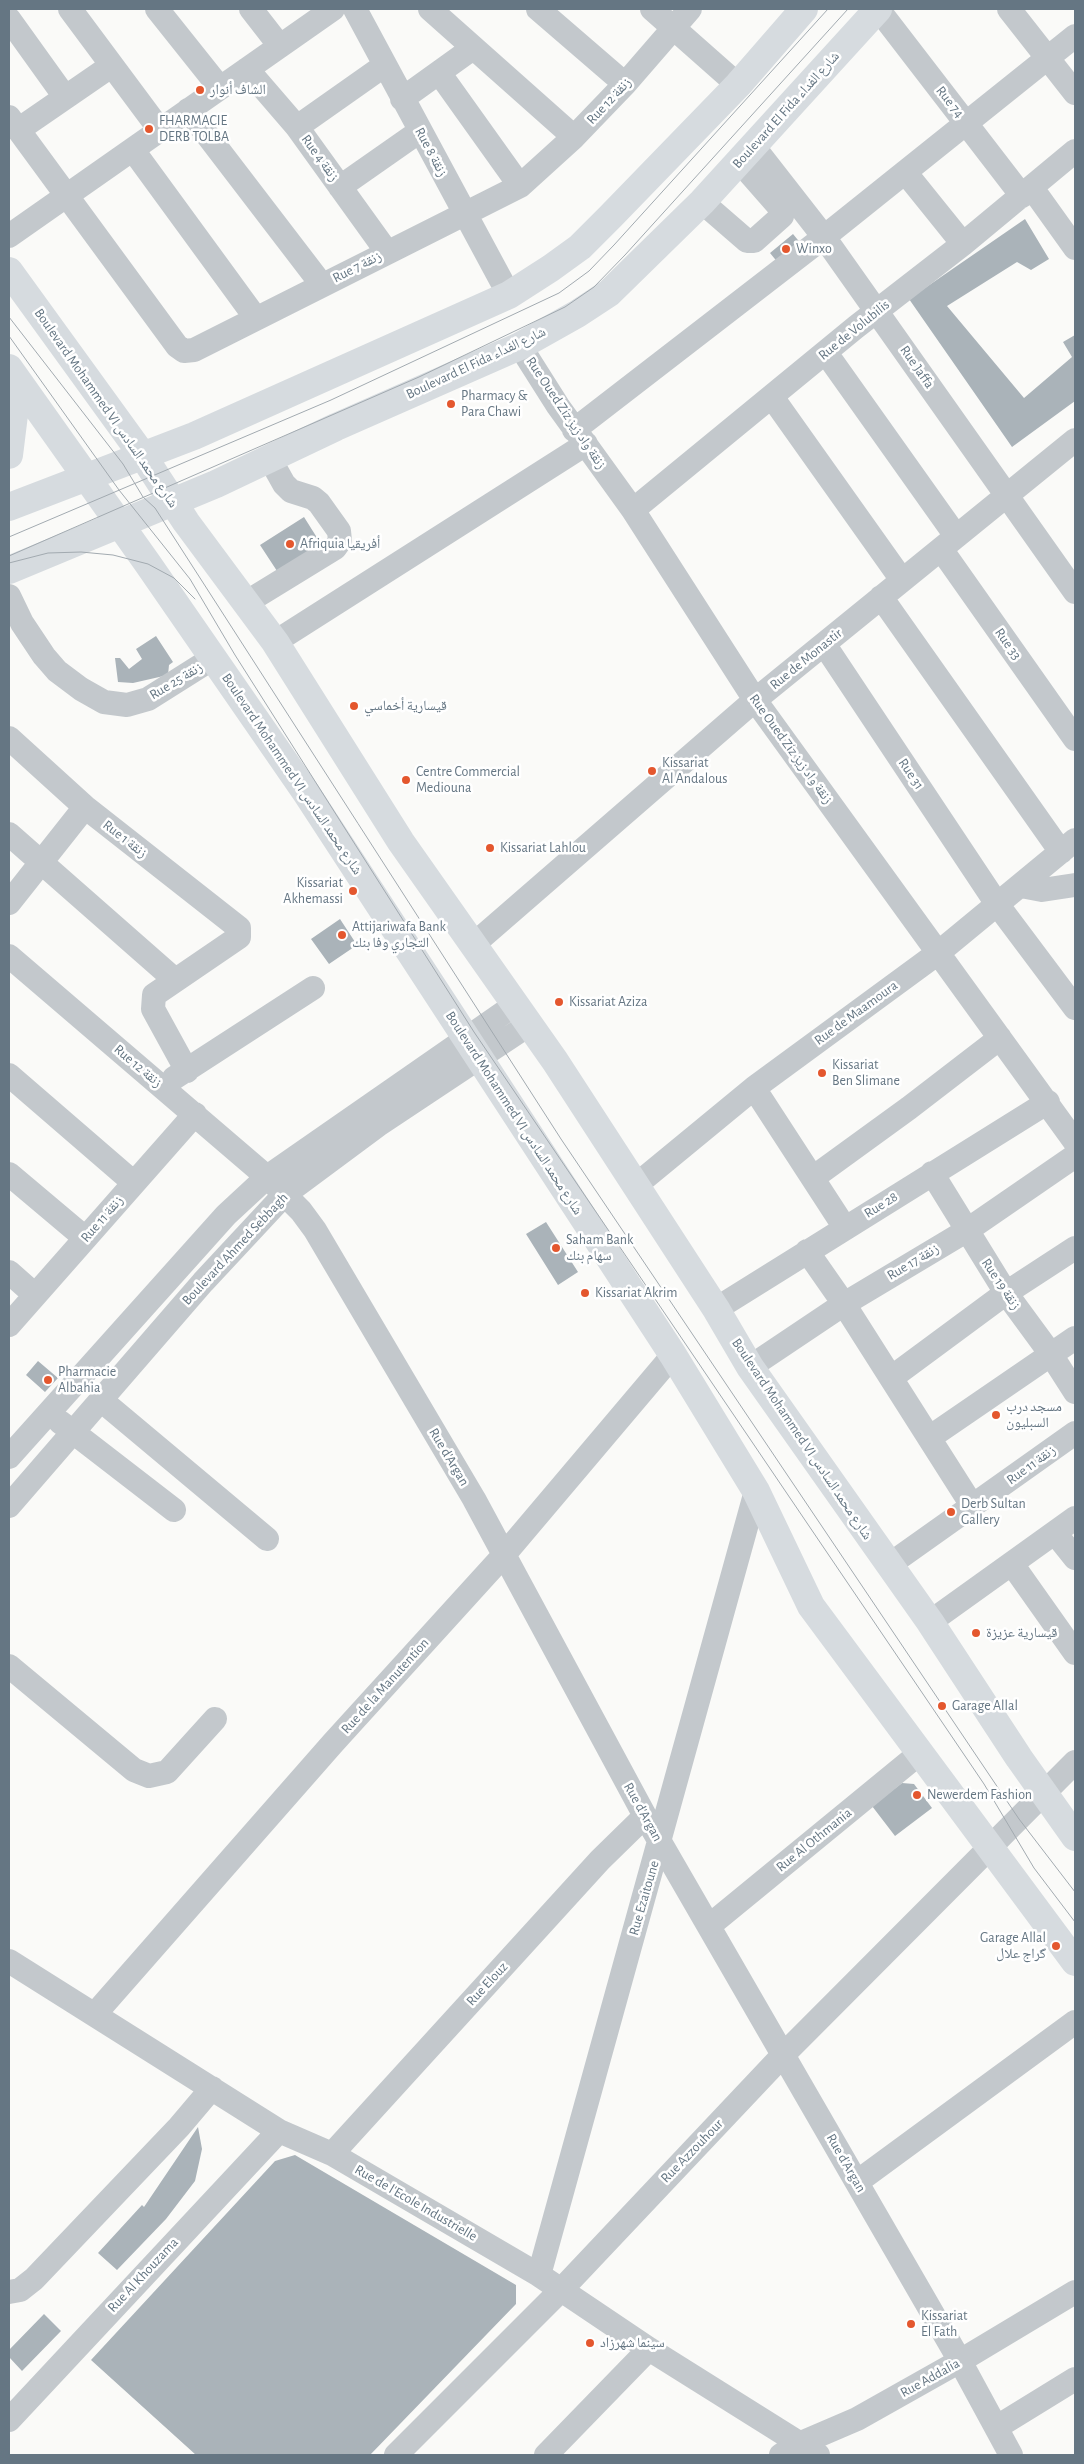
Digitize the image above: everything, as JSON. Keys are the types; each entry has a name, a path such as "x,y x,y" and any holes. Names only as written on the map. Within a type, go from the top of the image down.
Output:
{"main road":[{"path":"9,507 194,436 508,295 580,247 738,85 804,9"},
{"name":"Boulevard El Fida شارع الفداء","path":"9,570 270,459 336,427 520,346 578,314 609,293 702,202 878,9"},
{"name":"Boulevard Mohammed VI شارع محمد السادس","path":"9,271 143,456 172,502 275,642 400,842 523,1014 716,1309 750,1367 930,1622 1075,1837"},
{"path":"9,455 14,375"},
{"name":"Boulevard Mohammed VI شارع محمد السادس","path":"14,375 214,658 307,794 673,1355 756,1491 811,1606 1075,1962"}],"street":[{"path":"70,9 160,130"},
{"path":"157,9 220,88"},
{"path":"251,9 279,45"},
{"path":"9,236 279,45 333,9"},
{"name":"Rue 8 زنقة","path":"355,9 508,295"},
{"path":"430,9 574,137"},
{"path":"538,9 625,84"},
{"path":"652,9 738,85"},
{"name":"Rue 12 زنقة","path":"520,186 574,137 625,84 690,9"},
{"name":"Rue 74","path":"878,9 968,124 1075,248"},
{"path":"1009,9 1075,94"},
{"path":"9,19 65,97"},
{"path":"275,642 580,437 824,237 968,124 1075,36"},
{"path":"402,99 440,74 473,48"},
{"path":"297,127 385,65"},
{"path":"67,194 13,124 65,97 111,66"},
{"name":"Rue 4 زنقة","path":"247,69 297,127 386,252"},
{"path":"440,74 520,186"},
{"path":"188,110 322,286"},
{"path":"340,187 420,131"},
{"path":"133,150 255,317"},
{"name":"Rue de Volubilis","path":"633,510 877,311 963,244 1075,151"},
{"path":"702,202 747,241 754,242 782,216 782,210 746,154"},
{"name":"Rue Jaffa","path":"746,154 824,237 1075,592"},
{"path":"906,172 963,244"},
{"name":"Rue 7 زنقة","path":"67,194 177,346 184,351 194,350 255,317 322,286 386,252 465,216 520,186"},
{"name":"Rue Oued Ziz زنقة واد زيز","path":"520,346 580,437 633,510 755,700 1000,1038 1048,1102 1072,1130"},
{"name":"Rue 33","path":"826,353 1075,739"},
{"path":"772,397 902,580"},
{"name":"Rue de Monastir","path":"474,944 755,700 1075,440"},
{"path":"247,602 335,548 340,540 339,531 319,503 313,498 291,491 284,484 270,459"},
{"name":"Rue 25 زنقة","path":"9,596 33,640 51,664 81,689 104,702 128,705 148,699 214,658"},
{"path":"881,597 1068,846"},
{"name":"Rue 31","path":"824,644 997,904 1065,978 1075,1008"},
{"name":"Rue 1 زنقة","path":"9,738 85,807 239,928 239,937 174,979"},
{"path":"9,903 85,807"},
{"path":"9,834 174,979 154,995 153,1009 187,1071"},
{"name":"Rue de Maamoura","path":"635,1186 754,1088 938,953 1068,846"},
{"path":"1021,886 1042,890 1075,885"},
{"name":"Rue 12 زنقة","path":"9,956 267,1177"},
{"path":"160,1086 187,1071 313,988"},
{"name":"Boulevard Ahmed Sebbagh","path":"9,1457 226,1215 267,1177 372,1116 471,1047 523,1014"},
{"path":"814,1177 909,1108 1000,1038"},
{"path":"9,1075 134,1183"},
{"path":"754,1088 814,1177 845,1228"},
{"name":"Rue 28","path":"716,1309 1048,1102"},
{"name":"Rue 11 زنقة","path":"9,1325 195,1114"},
{"name":"Boulevard Ahmed Sebbagh","path":"9,1506 17,1479 72,1432 203,1282 285,1194 372,1116"},
{"name":"Rue 17 زنقة","path":"750,1367 844,1304 966,1230 1075,1156"},
{"name":"Rue 19 زنقة","path":"932,1173 1006,1294 1050,1353 1075,1392"},
{"path":"9,1174 86,1238"},
{"name":"Rue d'Argan","path":"267,1177 285,1194 315,1230 474,1500 645,1816 960,2361 1011,2455"},
{"path":"891,1378 1006,1294 1075,1248"},
{"path":"807,1252 844,1304 973,1507"},
{"path":"9,1272 35,1295"},
{"path":"929,1438 1050,1353 1075,1338"},
{"name":"Rue de la Manutention","path":"96,2014 333,1743 503,1556 673,1355"},
{"path":"101,1400 267,1539"},
{"path":"50,1412 72,1432 174,1510"},
{"name":"Rue 11 زنقة","path":"888,1565 973,1507 1075,1433"},
{"name":"Rue Ezaitoune","path":"540,2275 756,1491"},
{"path":"930,1622 1075,1518"},
{"path":"1055,1533 1075,1558"},
{"path":"1012,1564 1074,1649"},
{"path":"9,1666 134,1770 149,1776 167,1772 215,1719"},
{"name":"Rue Al Othmania","path":"709,1926 920,1753"},
{"name":"Rue Azzouhour","path":"396,2455 562,2289 783,2055 989,1847 1045,1795 1075,1762"},
{"name":"Rue Elouz","path":"332,2154 600,1860 645,1816"},
{"name":"Rue de l'Ecole Industrielle","path":"9,1961 96,2014 279,2131 332,2154 540,2275 649,2349 809,2449"},
{"path":"857,2182 1075,2022"},
{"path":"9,2292 20,2290 34,2279 179,2127 212,2088"},
{"name":"Rue Al Khouzama","path":"9,2420 279,2131"},
{"name":"Rue Addalia","path":"781,2455 809,2449 1075,2292"},
{"path":"546,2455 649,2349"},
{"path":"997,2427 1075,2379"}],"building":[{"path":"1025,219 1049,259 1031,270 1017,262 947,306 1024,398 1072,357 1063,342 1075,335 1075,401 1012,447 909,299"},
{"path":"793,234 802,245 779,264 770,253"},
{"name":"Afriquia أفريقيا","path":"304,517 321,544 277,571 260,545"},
{"path":"156,636 173,662 169,665 168,675 133,683 118,682 115,658 120,658 129,669 142,659 136,649"},
{"path":"340,919 357,945 329,964 311,939"},
{"path":"546,1222 578,1272 558,1285 526,1234"},
{"path":"38,1361 58,1378 45,1392 26,1375"},
{"path":"902,1783 914,1784 932,1808 895,1836 872,1806"},
{"path":"198,2127 202,2149 195,2181 166,2219 117,2270 98,2253 142,2205 144,2207"},
{"path":"295,2155 516,2285 516,2304 370,2455 196,2455 91,2360 275,2161"},
{"path":"44,2314 61,2331 22,2371 9,2357 9,2350"}],"tram line":[{"path":"9,537 331,400 559,293 589,271 614,245 828,9"},
{"path":"9,556 419,377 565,307 594,287 625,255 848,9"},
{"path":"9,317 123,464 143,497 155,508 561,1139 1019,1819 1075,1892"},
{"path":"9,336 119,490 190,579 235,655 474,1032 984,1784 1034,1868 1075,1922"},
{"path":"9,563 48,553 81,552 113,555 148,564 174,578 195,599"}],"place":[{"name":"الشاف أنوار","path":"200,90"},
{"name":"FHARMACIE DERB TOLBA","path":"149,129"},
{"name":"Winxo","path":"786,249"},
{"name":"Pharmacy & Para Chawi","path":"451,404"},
{"name":"Afriquia أفريقيا","path":"290,544"},
{"name":"قيسارية أخماسي","path":"354,706"},
{"name":"Kissariat Al Andalous","path":"652,771"},
{"name":"Centre Commercial Mediouna","path":"406,780"},
{"name":"Kissariat Lahlou","path":"490,848"},
{"name":"Kissariat Akhemassi","path":"353,891"},
{"name":"Attijariwafa Bank التجاري وفا بنك","path":"342,935"},
{"name":"Kissariat Aziza","path":"559,1002"},
{"name":"Kissariat Ben Slimane","path":"822,1073"},
{"name":"Saham Bank سهام بنك","path":"556,1248"},
{"name":"Kissariat Akrim","path":"585,1293"},
{"name":"Pharmacie Albahia","path":"48,1380"},
{"name":"مسجد درب السبليون","path":"996,1415"},
{"name":"Derb Sultan Gallery","path":"951,1512"},
{"name":"قيسارية عزيزة","path":"976,1633"},
{"name":"Garage Allal","path":"942,1706"},
{"name":"Newerdem Fashion","path":"917,1795"},
{"name":"Garage Allal گراج علال","path":"1056,1946"},
{"name":"Kissariat El Fath","path":"911,2324"},
{"name":"سينما شهرزاد","path":"590,2343"}]}
